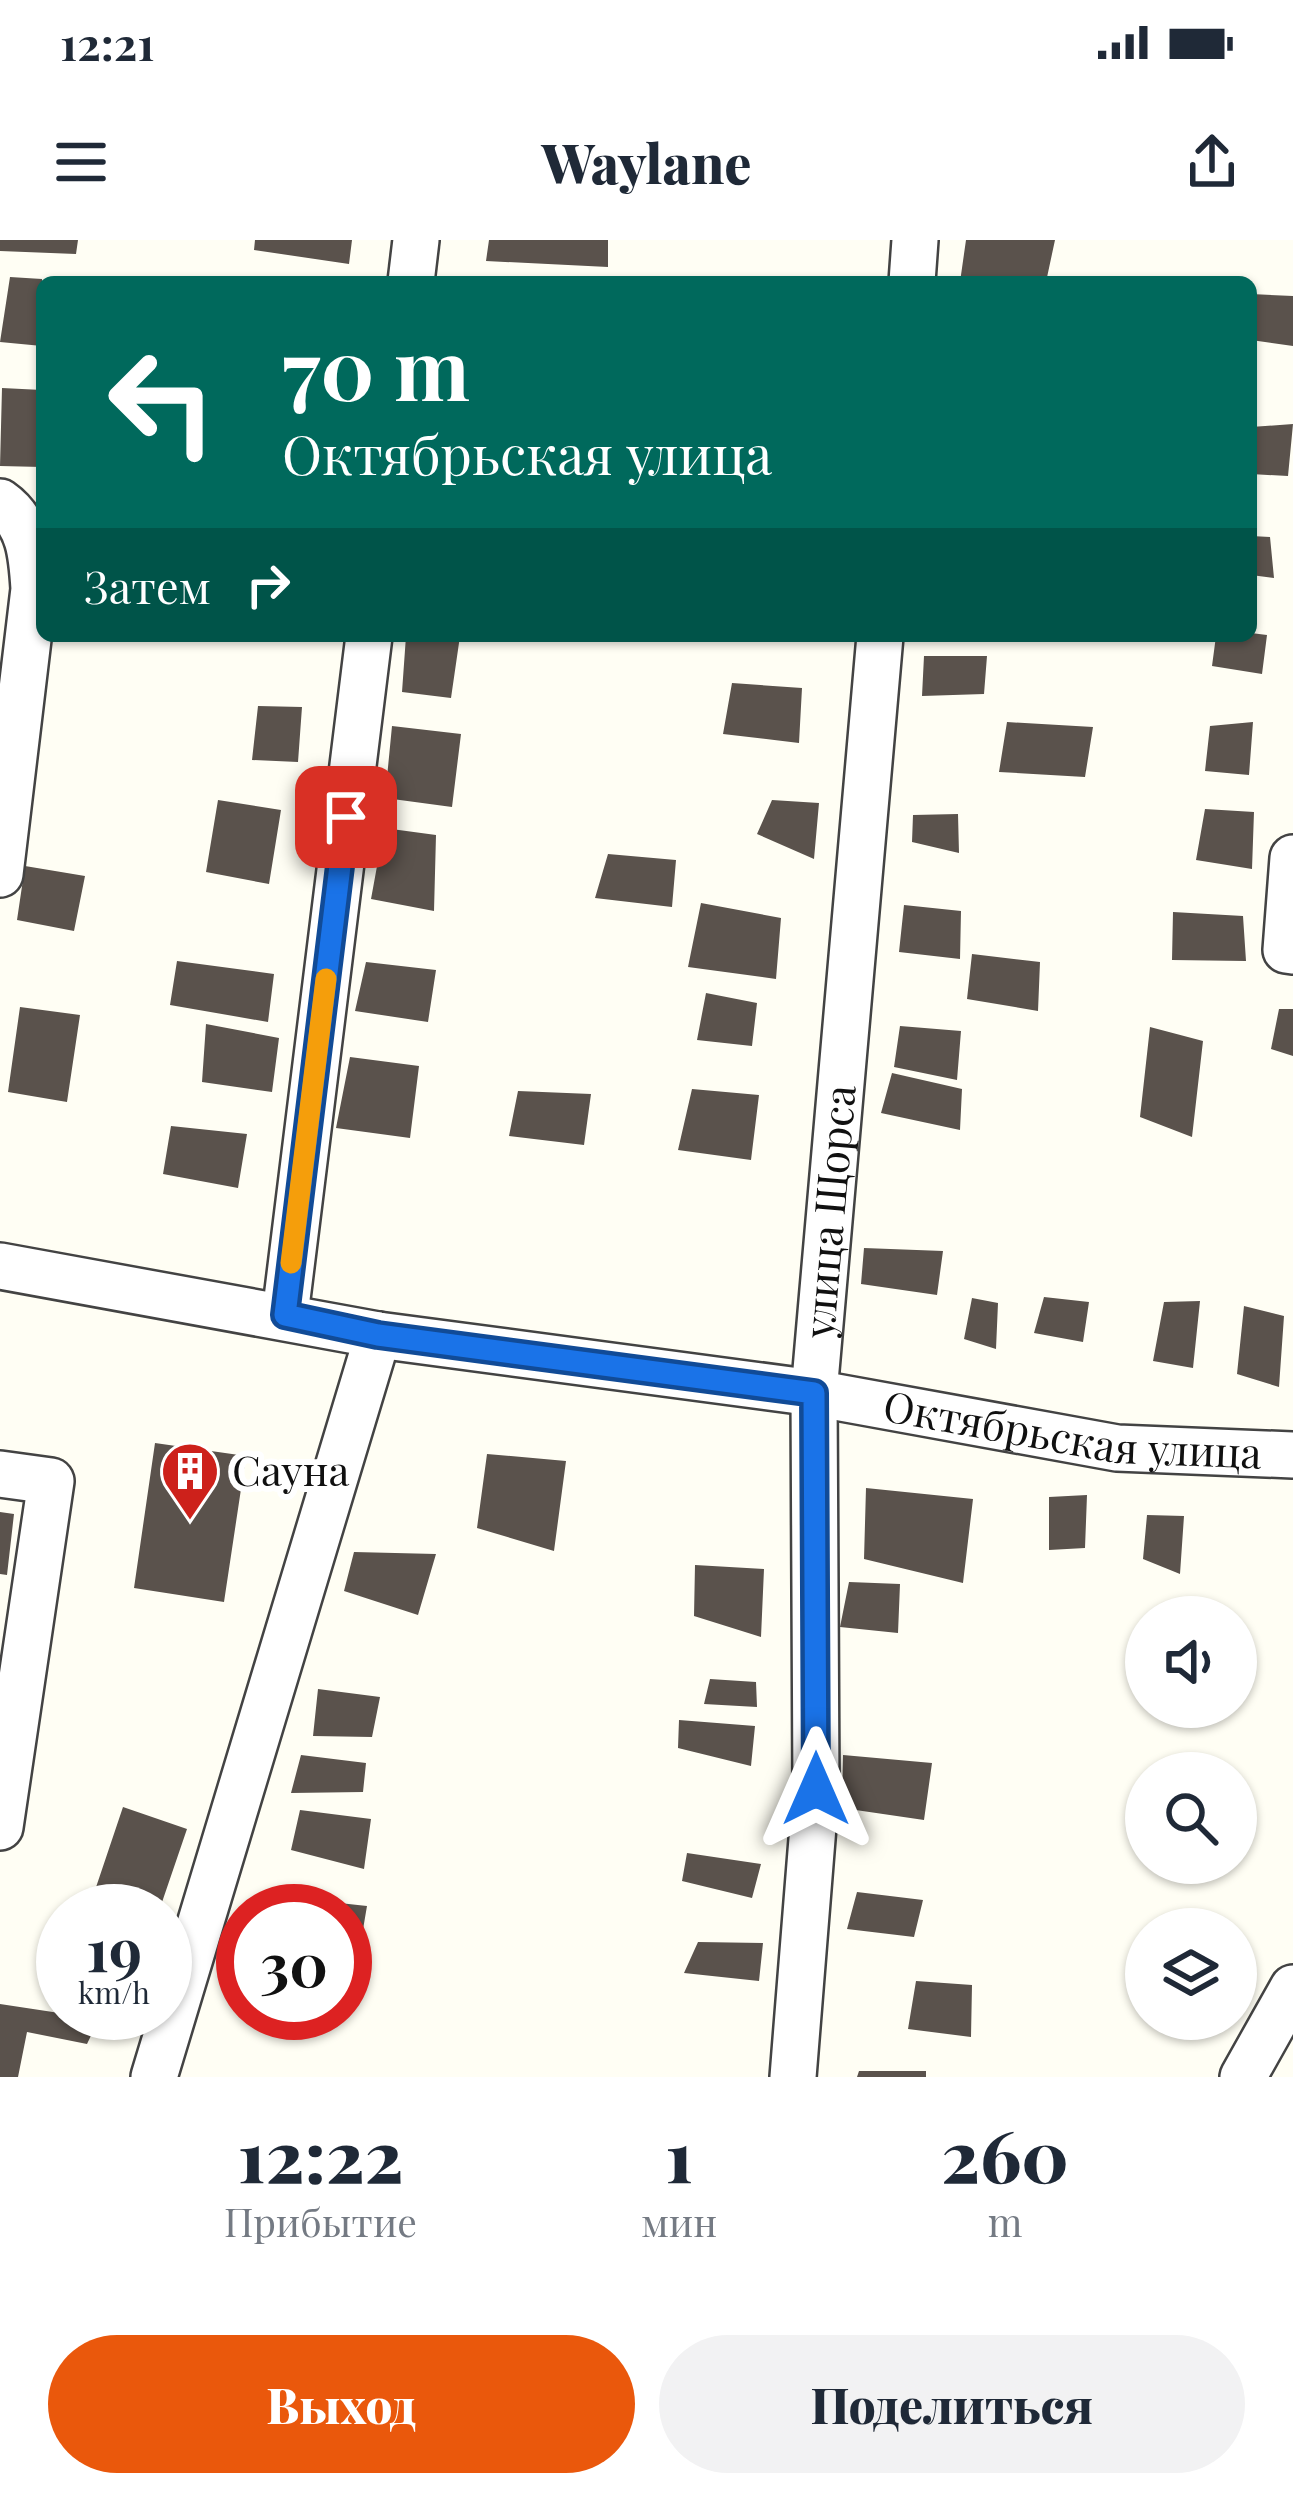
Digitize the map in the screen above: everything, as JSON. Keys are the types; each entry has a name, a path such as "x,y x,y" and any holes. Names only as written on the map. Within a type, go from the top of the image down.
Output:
{"street":[{"path":"412,276 416,240"},
{"path":"913,276 916,240"},
{"path":"0,502 32,545 34,589 0,874"},
{"path":"285,1315 368,642"},
{"name":"улица Щорса","path":"793,2077 816,1789 814,1393 879,642"},
{"path":"1293,858 1286,950 1293,951"},
{"name":"Октябрьская улица","path":"0,1266 378,1335 814,1393 1117,1448 1293,1455"},
{"path":"154,2077 378,1335"},
{"path":"0,1474 51,1481 17,1596 0,1827"},
{"path":"1243,2077 1290,2000"}],"building":[{"path":"0,240 78,240 76,254 0,251"},
{"path":"255,240 352,240 349,264 254,250"},
{"path":"489,240 608,240 608,267 486,261"},
{"path":"966,240 1055,240 1047,276 961,276"},
{"path":"10,277 36,279 36,345 0,342"},
{"path":"1257,294 1293,296 1293,346 1257,341"},
{"path":"2,388 36,390 36,467 0,466"},
{"path":"1293,424 1288,476 1257,474 1257,427"},
{"path":"1257,536 1270,537 1274,578 1257,576"},
{"path":"1257,634 1267,635 1262,674 1212,666 1215,642 1257,642"},
{"path":"406,642 459,642 451,698 402,692"},
{"path":"924,656 987,656 984,694 922,696"},
{"path":"732,683 802,688 799,743 723,734"},
{"path":"258,706 302,707 298,762 252,760"},
{"path":"1007,722 1093,727 1085,777 999,772"},
{"path":"1253,722 1249,775 1205,771 1210,726"},
{"path":"392,726 461,734 452,807 385,798"},
{"path":"218,800 281,810 269,884 206,872"},
{"path":"772,800 819,803 814,859 757,834"},
{"path":"1205,809 1254,812 1252,869 1196,860"},
{"path":"958,814 959,853 912,842 913,815"},
{"path":"384,828 436,835 434,911 371,899"},
{"path":"608,854 676,860 672,907 595,898"},
{"path":"25,866 85,876 74,931 17,920"},
{"path":"701,903 781,918 776,979 688,967"},
{"path":"904,905 961,911 960,959 899,952"},
{"path":"1173,912 1243,916 1246,961 1172,960"},
{"path":"972,954 1040,962 1038,1011 967,999"},
{"path":"177,961 274,974 268,1022 170,1005"},
{"path":"366,962 436,970 428,1022 355,1011"},
{"path":"706,993 757,1003 752,1046 697,1040"},
{"path":"20,1007 80,1015 67,1102 8,1092"},
{"path":"1279,1009 1293,1009 1293,1056 1271,1049"},
{"path":"206,1024 279,1038 272,1092 202,1082"},
{"path":"900,1026 961,1031 957,1080 894,1067"},
{"path":"1150,1027 1203,1041 1192,1137 1140,1117"},
{"path":"350,1057 419,1066 410,1138 336,1128"},
{"path":"892,1073 962,1089 960,1130 881,1113"},
{"path":"692,1089 759,1095 751,1160 678,1150"},
{"path":"518,1091 591,1094 584,1145 509,1136"},
{"path":"171,1126 247,1134 238,1188 163,1174"},
{"path":"864,1248 943,1251 937,1295 861,1284"},
{"path":"1044,1297 1089,1302 1083,1342 1034,1333"},
{"path":"972,1298 998,1303 996,1349 964,1339"},
{"path":"1200,1301 1193,1368 1153,1361 1164,1302"},
{"path":"1244,1306 1284,1316 1279,1387 1237,1374"},
{"name":"Сауна","path":"155,1443 246,1456 224,1602 134,1588"},
{"path":"487,1454 566,1461 554,1551 477,1528"},
{"path":"866,1488 973,1499 963,1583 864,1559"},
{"path":"1087,1495 1085,1548 1049,1550 1049,1497"},
{"path":"0,1512 14,1514 7,1575 0,1574"},
{"path":"1147,1515 1184,1516 1180,1574 1143,1559"},
{"path":"354,1552 436,1554 418,1615 344,1591"},
{"path":"695,1565 764,1569 761,1637 694,1616"},
{"path":"849,1582 900,1584 898,1633 840,1627"},
{"path":"710,1679 756,1682 757,1707 704,1704"},
{"path":"318,1689 380,1697 372,1737 313,1736"},
{"path":"679,1720 755,1726 751,1766 678,1748"},
{"path":"301,1755 366,1763 363,1792 291,1793"},
{"path":"843,1755 932,1763 924,1820 842,1808"},
{"path":"123,1807 187,1829 168,1884 97,1884"},
{"path":"300,1810 371,1819 364,1869 291,1850"},
{"path":"687,1853 761,1864 752,1898 682,1881"},
{"path":"857,1892 923,1900 914,1937 847,1929"},
{"path":"698,1942 763,1943 759,1981 684,1973"},
{"path":"916,1981 972,1985 971,2037 908,2029"},
{"path":"0,2004 36,2009 36,2034 27,2032 18,2077 0,2077"},
{"path":"859,2071 926,2071 926,2077 857,2077"}],"slow traffic":[{"path":"291,1263 326,979"}],"place":[{"name":"Сауна","path":"190,1522"}],"route":[{"path":"346,817 285,1315 378,1335 814,1393 816,1789"}]}
